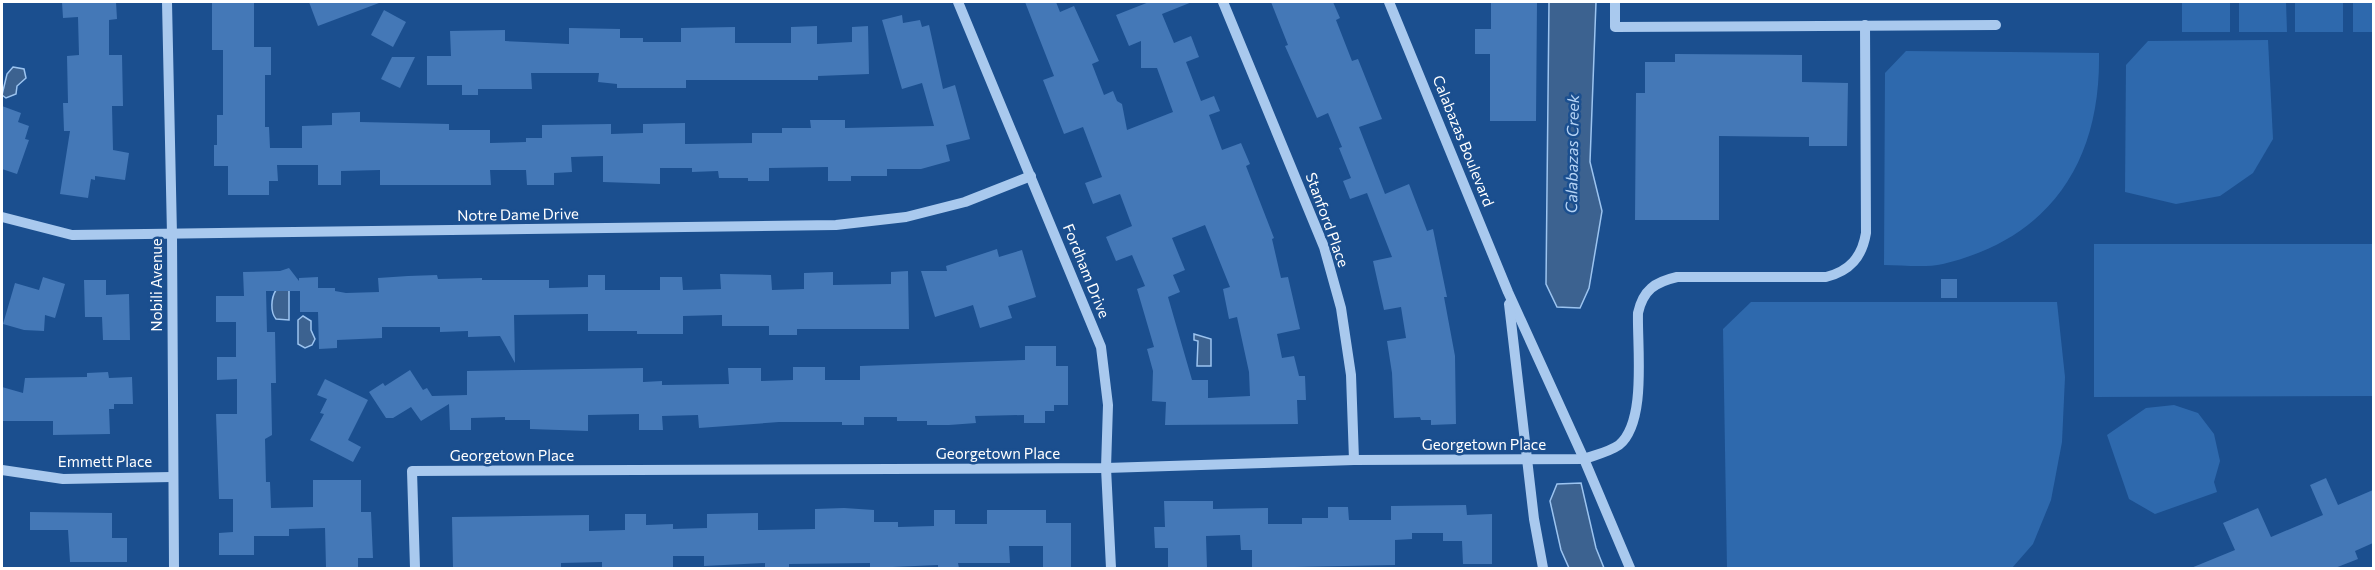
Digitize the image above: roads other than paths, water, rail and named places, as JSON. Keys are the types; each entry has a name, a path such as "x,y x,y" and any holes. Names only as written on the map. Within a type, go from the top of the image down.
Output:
{"street":[{"name":"Nobili Avenue","path":"167,2 172,235 174,568"},
{"name":"Fordham Drive","path":"958,2 1101,347 1108,405 1106,468 1111,568"},
{"name":"Stanford Place","path":"1223,2 1324,248 1341,308 1351,375 1354,460"},
{"name":"Calabazas Boulevard","path":"1389,2 1508,292 1584,459 1630,568"},
{"path":"1615,2 1615,27 1996,25"},
{"path":"1584,459 1621,443 1635,421 1638,314 1641,300 1650,287 1661,280 1677,277 1826,277 1840,274 1860,256 1866,233 1865,26"},
{"name":"Notre Dame Drive","path":"2,217 72,235 836,225 906,217 956,205 1031,176"},
{"name":"Calabazas Boulevard","path":"1508,292 1534,519 1543,568"},
{"name":"Georgetown Place","path":"415,568 412,471 1106,468 1354,460 1584,459"},
{"name":"Emmett Place","path":"2,470 63,479 172,477"}],"water":[{"name":"Calabazas Creek","path":"1549,2 1596,2 1590,162 1602,211 1589,288 1580,308 1557,307 1546,284"},
{"path":"13,67 24,69 26,78 17,86 16,94 6,98 2,95 7,74"},
{"path":"276,290 289,290 289,320 276,319 274,316 272,305"},
{"path":"303,316 311,321 311,330 315,339 312,345 305,348 298,344 298,320"},
{"path":"1194,334 1211,339 1211,366 1197,366 1198,341 1194,340"},
{"path":"1581,483 1596,548 1604,568 1569,568 1561,550 1550,501 1557,484"}]}
